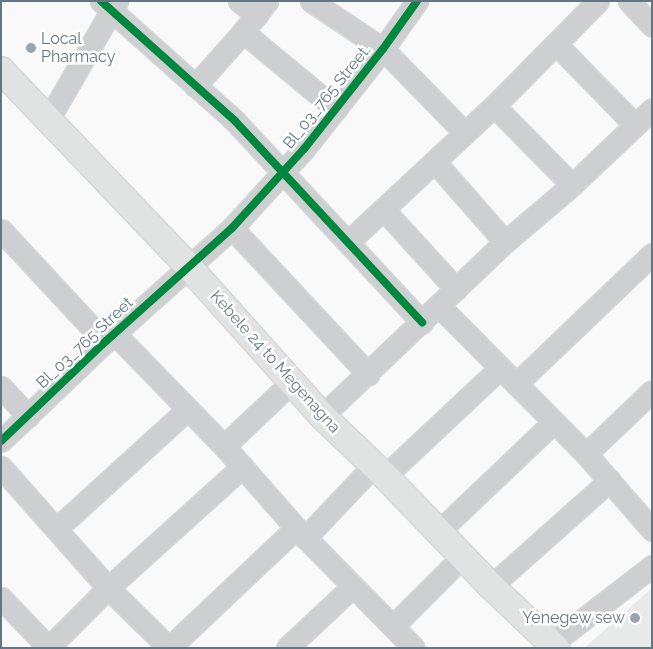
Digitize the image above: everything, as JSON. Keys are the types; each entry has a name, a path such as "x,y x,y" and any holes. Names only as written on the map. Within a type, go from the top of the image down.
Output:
{"main road":[{"name":"Kebele 24 to Megenagna","path":"1,70 189,267 322,416 379,471 551,646"}],"street":[{"path":"195,86 244,32 262,8 239,1"},
{"path":"311,1 383,49 465,133"},
{"name":"Bl_03_765 Street.","path":"189,267 232,228 283,172 336,109 383,49 417,1"},
{"path":"348,242 494,106 598,1"},
{"path":"629,1 652,26"},
{"path":"48,120 109,5 234,122 422,322"},
{"path":"244,32 336,109"},
{"path":"556,44 635,125"},
{"path":"494,106 572,185"},
{"path":"322,416 505,242 572,185 652,109"},
{"path":"435,162 505,242"},
{"path":"384,210 456,289"},
{"path":"232,228 368,374"},
{"path":"1,230 110,338 188,409 352,587 393,626 409,646"},
{"path":"516,384 652,254"},
{"name":"Bl_03_765 Street","path":"1,441 110,338 189,267"},
{"path":"439,306 553,423 586,454 652,530"},
{"path":"1,467 108,588 169,648 301,533 379,471 500,368"},
{"path":"224,446 292,382"},
{"path":"1,387 28,416"},
{"path":"586,454 652,391"},
{"path":"56,529 188,409"},
{"path":"438,532 553,423"},
{"path":"1,598 48,647 108,588 242,467"},
{"path":"491,586 610,480"},
{"path":"393,626 462,557"},
{"path":"551,646 652,566"},
{"path":"288,648 352,587"}],"shaded area":[{"name":"Yenegew sew","path":"652,588 652,648 584,648"}],"cycle path":[{"path":"101,1 235,121 422,322"},
{"path":"1,441 105,342 232,228 304,149 383,49 417,1"}],"place":[{"name":"Local Pharmacy","path":"31,48"},
{"name":"Yenegew sew","path":"635,618"}]}
